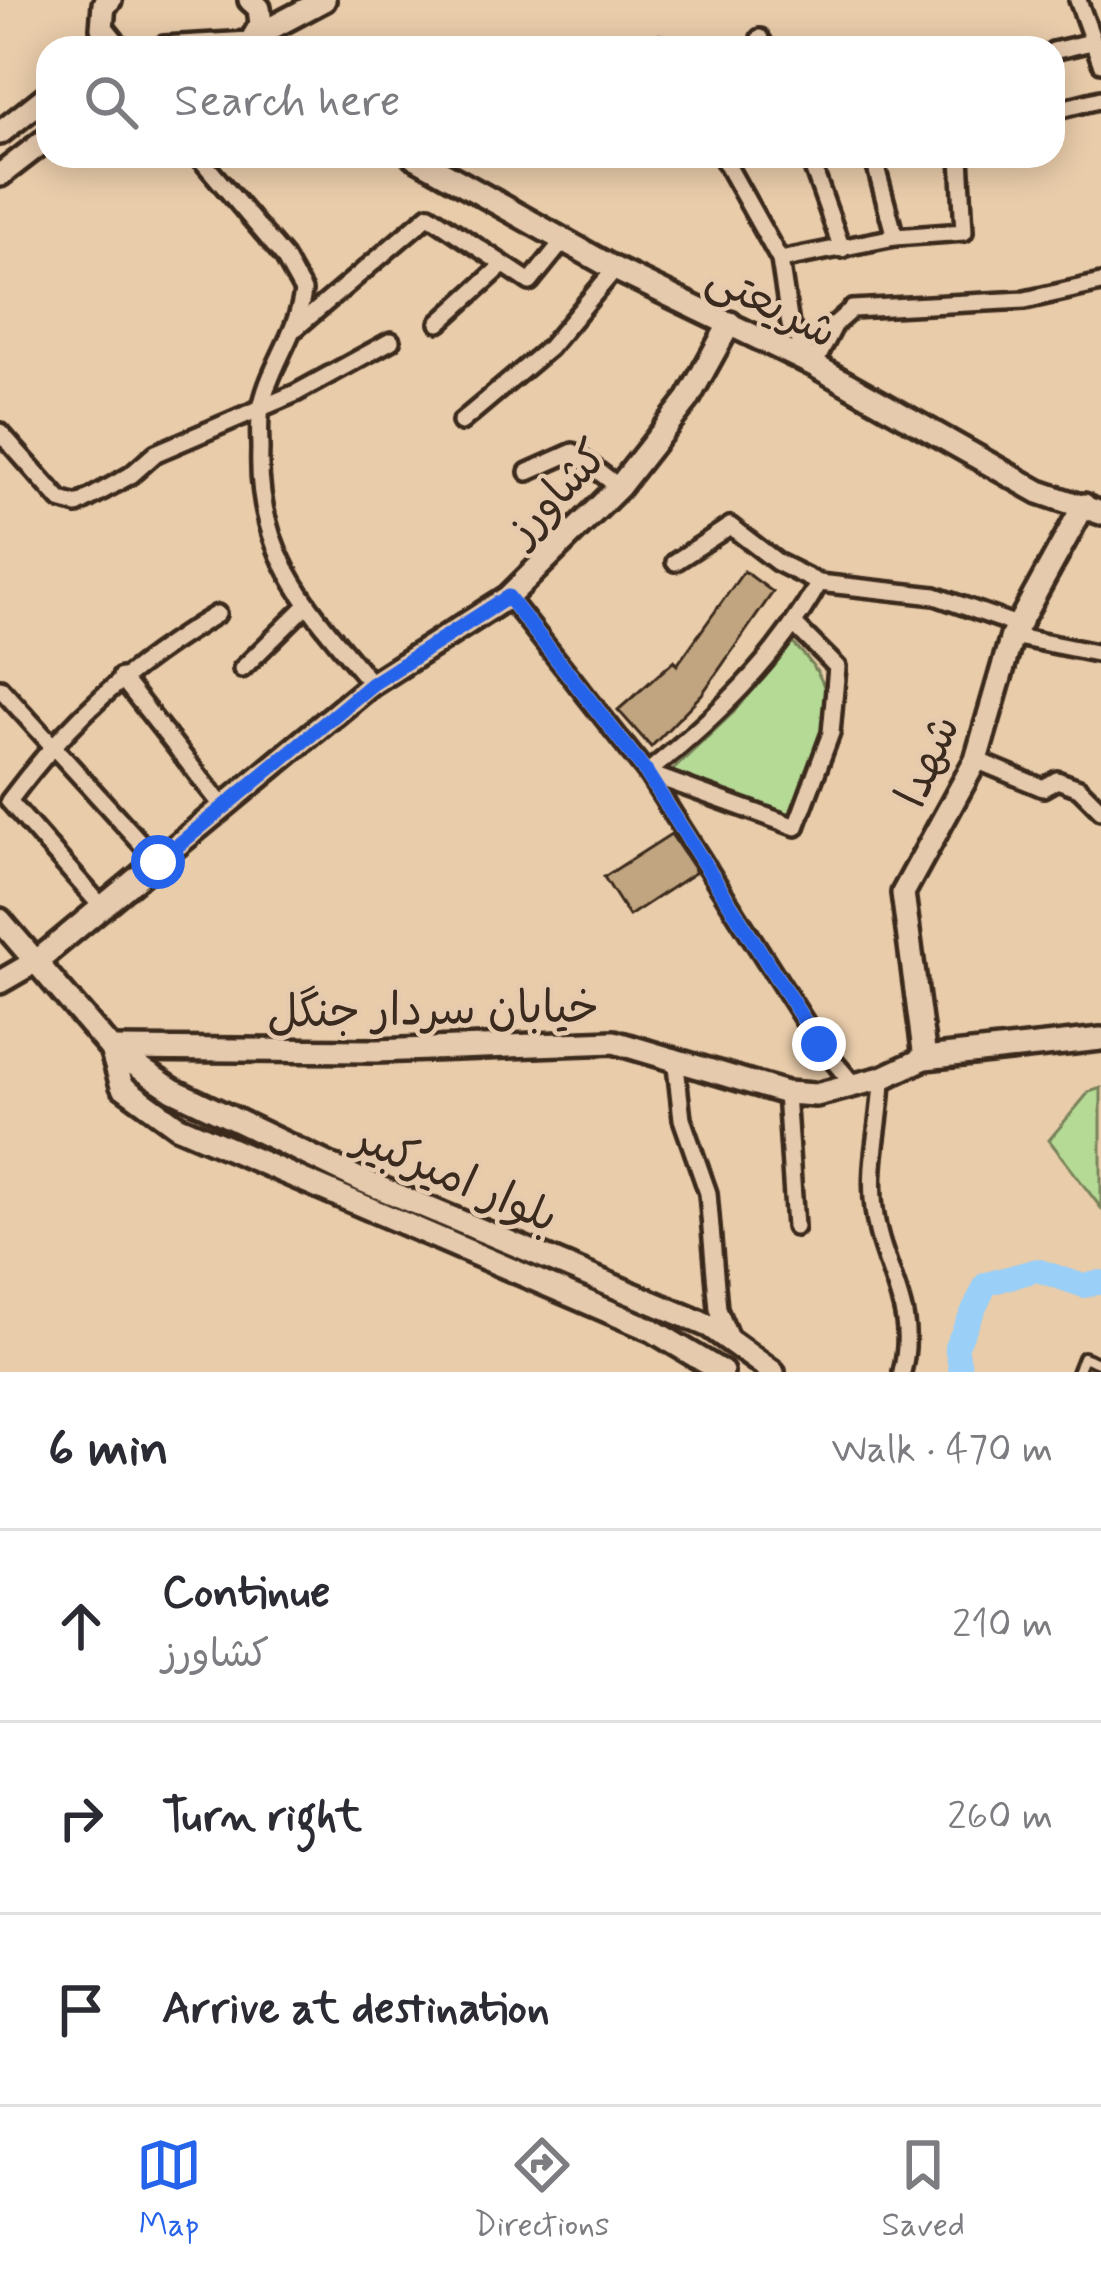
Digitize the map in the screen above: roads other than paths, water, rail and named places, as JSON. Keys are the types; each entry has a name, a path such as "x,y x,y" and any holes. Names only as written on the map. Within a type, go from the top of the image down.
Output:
{"main road":[{"path":"250,0 259,8 256,36"},
{"path":"256,36 324,0"},
{"path":"105,1 101,28 105,36"},
{"path":"0,133 36,104"},
{"path":"0,176 36,148"},
{"name":"شریعتی","path":"435,168 615,269 814,365 1039,492 1092,510"},
{"name":"کشاورز","path":"0,982 38,960 372,684 508,597 619,487 688,400 730,323"},
{"name":"شهدا","path":"925,1058 904,893 976,760 1014,631 1092,510"},
{"name":"بلوار امیرکبیر","path":"0,920 111,1049 173,1090 362,1180 648,1298 730,1338 773,1372"},
{"name":"خیابان سردار جنگل","path":"111,1049 376,1052 614,1042 786,1093 816,1095 882,1078 925,1058 1101,1040"},
{"name":"بلوار امیرکبیر","path":"111,1049 122,1086 177,1126 652,1330 722,1372"}],"street":[{"path":"1078,0 1101,64"},
{"path":"1065,48 1092,42"},
{"path":"1065,108 1101,99"},
{"path":"208,168 303,291 294,330 262,404 258,500 283,568 307,606 372,684"},
{"path":"729,168 780,260 790,325 814,365"},
{"path":"814,168 842,248"},
{"path":"876,168 895,237"},
{"path":"780,260 895,237 964,232 961,168"},
{"path":"294,330 429,215 530,283 564,240"},
{"path":"439,322 503,265"},
{"path":"461,422 549,348 615,269"},
{"path":"814,365 835,324 852,309 1025,300 1101,283"},
{"path":"0,432 59,500 77,505 130,476 156,453 296,393 391,341"},
{"path":"528,472 573,452 619,487"},
{"path":"675,562 730,526 740,528 777,562 819,583 935,596 1014,631 1101,654"},
{"path":"646,772 725,710 795,625 819,583"},
{"path":"508,597 646,772 819,1044 853,1084"},
{"path":"242,669 307,606"},
{"path":"102,907 9,801 49,747 145,656 217,614"},
{"path":"646,772 796,827 831,734 837,667 795,625"},
{"path":"122,677 224,808"},
{"path":"0,688 158,862"},
{"path":"976,760 1043,788 1057,780 1079,788 1101,810"},
{"path":"675,1057 682,1119 708,1193 718,1310 730,1338"},
{"path":"882,1078 872,1145 873,1200 876,1229 908,1316 902,1372"},
{"path":"786,1093 795,1227"}],"lane":[{"path":"1077,1372 1083,1357 1101,1364"}],"waterway":[{"path":"961,1372 956,1347 986,1284 1037,1270 1084,1286 1101,1282"}]}
